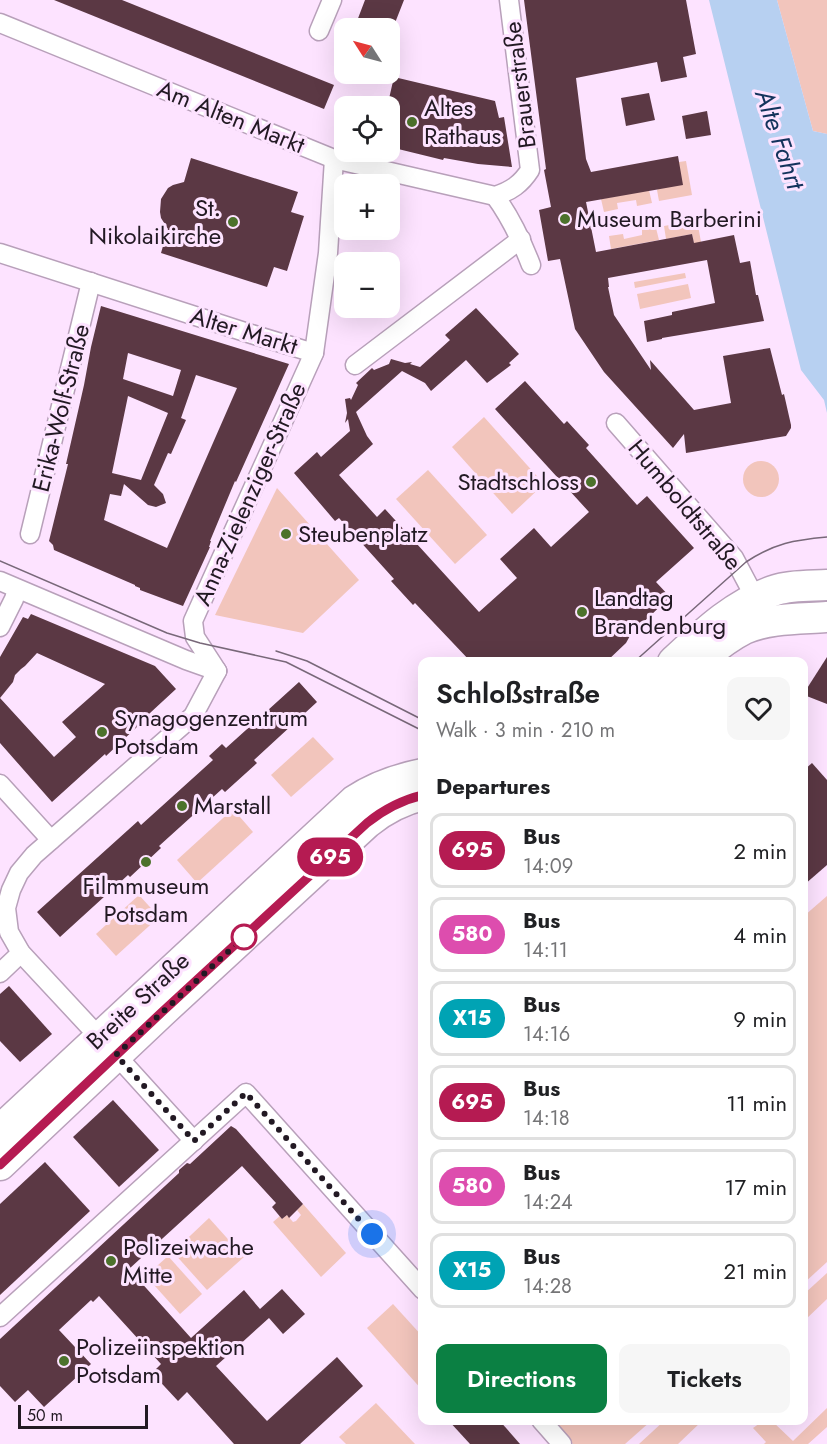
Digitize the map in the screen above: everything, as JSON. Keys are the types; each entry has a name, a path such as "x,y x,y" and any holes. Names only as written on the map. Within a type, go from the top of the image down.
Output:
{"main road":[{"path":"704,657 716,647 772,613 776,590 787,587 827,585"},
{"path":"679,657 732,611 827,617"},
{"name":"Breite Straße","path":"0,1165 108,1046 354,801 376,787 418,775"},
{"name":"Breite Straße","path":"0,1130 108,1046 367,823 389,808 418,797"}],"street":[{"path":"319,31 332,0"},
{"name":"Brauerstraße","path":"495,196 516,188 530,170 509,0"},
{"name":"Am Alten Markt","path":"0,23 334,159"},
{"name":"Alter Markt","path":"0,253 314,353 328,253 334,159"},
{"name":"Am Alten Markt","path":"347,162 495,196"},
{"path":"495,196 521,239 531,265"},
{"path":"355,365 521,239"},
{"name":"Erika-Wolf-Straße","path":"30,534 91,282"},
{"name":"Anna-Zielenziger-Straße","path":"217,671 195,637 193,621 314,353"},
{"name":"Humboldtstraße","path":"616,423 728,550 772,613"},
{"path":"0,581 217,671 193,716 34,855 19,873 6,908 9,932 21,953 194,1141"},
{"path":"0,627 17,589"},
{"path":"0,784 51,840"},
{"path":"0,973 21,953"},
{"path":"0,1317 246,1093 418,1284"},
{"path":"545,1425 562,1444"}],"shaded area":[{"path":"777,0 827,0 827,134 813,131"},
{"path":"686,161 692,195 659,201 657,190 679,162"},
{"path":"649,190 652,203 637,206 636,200 617,203 618,209 604,212 601,199"},
{"path":"697,220 703,253 696,255 692,234 666,239 664,226"},
{"path":"656,228 659,240 611,249 609,236 623,234 624,239 642,235 642,230"},
{"path":"685,273 686,278 635,288 634,282"},
{"path":"688,284 691,298 640,309 637,294"},
{"path":"484,417 544,484 512,514 452,447"},
{"path":"761,461 774,466 779,479 774,492 761,497 748,492 743,479 748,466"},
{"path":"428,470 487,535 455,564 396,499"},
{"name":"Steubenplatz","path":"277,488 359,580 303,633 215,615"},
{"path":"313,737 334,759 291,797 271,775"},
{"path":"233,809 253,832 197,883 177,860"},
{"path":"139,895 159,917 116,956 96,934"},
{"path":"827,896 827,1262 808,1279 808,913"},
{"path":"303,1204 346,1253 321,1277 273,1222 280,1216 282,1219 287,1215 293,1222 296,1221 301,1215 297,1210"},
{"path":"209,1218 244,1257 207,1290 173,1252"},
{"path":"168,1256 202,1294 180,1314 146,1276"},
{"path":"827,1273 827,1299 808,1317 808,1290"},
{"path":"393,1304 418,1332 418,1385 367,1328"},
{"path":"376,1403 415,1444 346,1444 339,1437"},
{"path":"827,1408 827,1427 808,1444 764,1444 766,1442 753,1428 757,1425 776,1425 793,1441"},
{"path":"556,1425 646,1425 625,1444 573,1444"},
{"path":"660,1425 698,1425 678,1444 639,1444"}],"water":[{"name":"Alte Fahrt","path":"709,0 777,0 813,131 827,134 827,413 824,400 801,370"}],"building":[{"path":"54,0 122,0 334,85 324,109"},
{"path":"365,0 404,0 397,18 358,18"},
{"path":"524,0 686,0 696,54 683,57 687,77 661,82 657,62 576,78 586,159 591,172 678,156 683,185 586,202 596,252 692,234 694,243 734,235 740,263 750,261 756,295 758,295 764,321 647,342 644,321 672,315 672,312 715,303 707,260 608,278 614,315 651,370 650,360 694,410 731,403 723,356 770,348 791,425 786,436 686,453 684,434 673,448 604,372 575,329 560,259 548,261 539,210 551,207 544,170 546,169"},
{"path":"400,78 495,101 499,118 504,117 512,167 444,158 443,160 400,149 400,96 390,96 392,84 400,84"},
{"path":"649,93 655,120 626,126 621,98"},
{"path":"707,111 711,135 686,139 682,116"},
{"name":"St. Nikolaikirche","path":"191,158 298,192 291,212 304,216 287,271 274,267 267,287 161,253 168,229 161,218 161,199 168,188 184,182"},
{"path":"101,306 289,364 235,481 210,541 210,547 183,606 140,590 135,585 54,550 49,541 68,464 66,464","holes":["128,353 181,370 173,396 123,379","196,375 237,388 167,548 104,520 110,494 121,496 124,484 148,505 156,507 166,503 163,494 154,485 186,420 181,418","128,396 168,413 141,480 112,473"]},
{"name":"Stadtschloss","path":"476,308 519,354 509,363 511,365 487,383 466,360 431,391 425,383 402,371 356,412 373,444 339,475 377,517 385,509 479,612 517,578 500,559 534,528 551,547 589,512 495,409 525,381 564,424 567,421 589,445 586,448 637,505 647,496 694,548 656,582 670,597 631,634 626,643 611,657 466,657 415,603 413,605 391,581 394,579 339,518 335,521 294,473 317,452 321,457 350,431 348,419 345,423 347,413 345,399 350,398 351,400 358,385 356,383 372,368 374,370 389,364 391,359 405,363 412,362 410,364 420,367 450,340 445,335"},
{"path":"31,614 155,666 176,689 106,756 105,754 52,802 0,743 0,698 0,657 23,617 28,619","holes":["37,653 105,684 62,722 76,737 54,757 0,698 13,682 15,675"]},
{"path":"827,657 827,704 808,697 808,687"},
{"name":"Marstall","path":"299,682 317,702 254,760 257,763 225,792 222,789 159,846 161,848 130,877 128,875 60,937 37,912 138,821 141,825 213,760 209,756 222,744 226,748"},
{"path":"812,763 827,780 827,865 808,882 808,766"},
{"path":"9,986 52,1034 20,1062 0,1041 0,994"},
{"path":"113,1100 159,1150 119,1187 73,1137"},
{"path":"231,1126 303,1204 289,1218 287,1215 282,1219 272,1207 276,1203 242,1166 129,1269 191,1338 244,1290 260,1309 282,1289 305,1314 283,1334 269,1318 216,1366 267,1421 337,1357 363,1386 300,1444 234,1444 187,1392 178,1401 152,1373 161,1364 99,1296 93,1302 91,1300 59,1330 91,1364 44,1407 28,1390 15,1402 0,1386 0,1339 179,1173 179,1170 187,1163 190,1164"},
{"path":"45,1162 90,1211 0,1295 0,1204"},
{"path":"453,1425 503,1425 520,1444 470,1444"}],"tram line":[{"path":"640,657 746,562 766,550 785,544 827,537"},
{"path":"0,561 167,633 200,643 286,662 418,728"},
{"path":"276,651 307,661 418,717"}],"bus line":[{"name":"695","path":"0,1165 367,823 389,808 418,796"}],"place":[{"name":"Altes Rathaus","path":"412,122"},
{"name":"Museum Barberini","path":"565,219"},
{"name":"St. Nikolaikirche","path":"233,222"},
{"name":"Stadtschloss","path":"591,482"},
{"name":"Steubenplatz","path":"286,534"},
{"name":"Landtag Brandenburg","path":"582,612"},
{"name":"Synagogenzentrum Potsdam","path":"102,732"},
{"name":"Marstall","path":"182,806"},
{"name":"Filmmuseum Potsdam","path":"146,862"},
{"name":"Polizeiwache Mitte","path":"111,1261"},
{"name":"Polizeiinspektion Potsdam","path":"64,1361"}],"route":[{"path":"244,937 116,1055 194,1141 246,1093 372,1234"}]}
